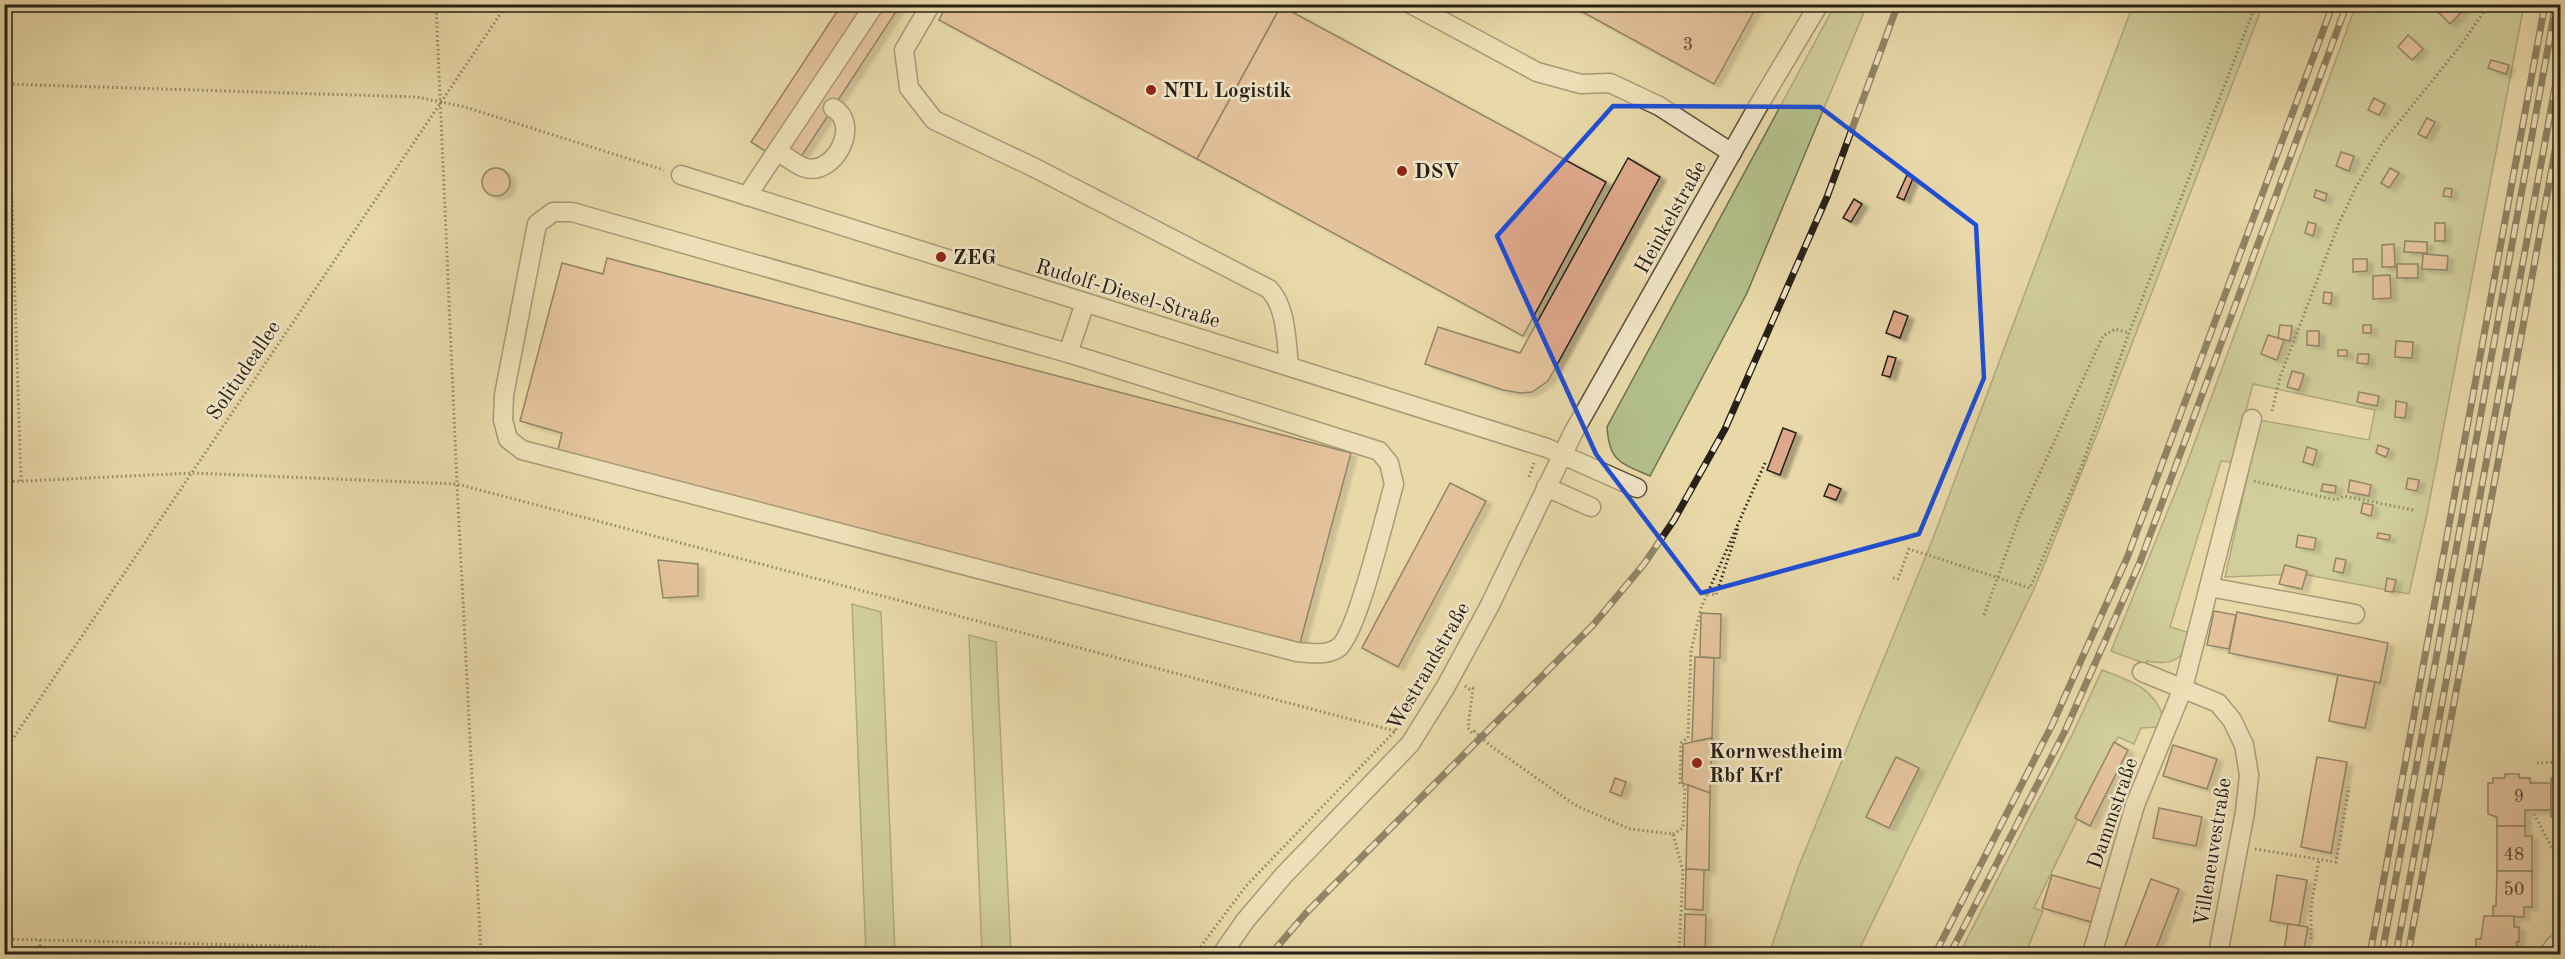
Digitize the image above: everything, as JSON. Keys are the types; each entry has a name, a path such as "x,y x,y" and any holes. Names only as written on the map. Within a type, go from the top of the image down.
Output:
{"street":[{"path":"747,196 875,4"},
{"path":"931,4 904,50 909,88 934,120 1045,173 1269,289 1275,295 1282,316 1288,366"},
{"path":"1411,4 1537,72 1581,84 1610,84 1659,106 1732,153"},
{"name":"Heinkelstraße","path":"1562,454 1819,4"},
{"path":"778,152 806,168 815,168 830,162 846,135 846,123 841,112 833,108"},
{"name":"Rudolf-Diesel-Straße","path":"681,175 1562,454"},
{"path":"553,212 572,212 1068,353 1379,451 1389,463 1394,484 1353,625 1339,648 1321,654 1297,652 522,450 508,439 503,420 504,395 537,224 553,212"},
{"path":"1068,353 1085,303"},
{"name":"Dammstraße","path":"2092,954 2134,805 2183,688 2252,419"},
{"path":"1562,454 1637,488"},
{"name":"Westrandstraße","path":"1222,954 1245,921 1284,875 1410,744 1489,607 1562,454"},
{"path":"1546,487 1591,507"},
{"path":"2209,587 2355,614"},
{"name":"Villeneuvestraße","path":"2142,672 2218,703 2232,720 2244,745 2249,775 2218,954"},
{"path":"2549,954 2560,943"}],"path":[{"path":"436,4 481,952"},
{"name":"Solitudeallee","path":"4,752 507,4"},
{"path":"1893,578 1898,579 1909,549 2030,588 2081,468 2128,333 2256,4"},
{"path":"2272,411 2280,377 2339,223 2357,185 2384,142 2461,45 2489,4"},
{"path":"21,481 6,84 410,97 442,101 681,175"},
{"path":"1984,615 2019,518 2103,336 2115,329 2128,333"},
{"path":"1526,487 1538,445"},
{"path":"1451,676 1469,689 1473,688 1468,729 1472,733 1474,731 1491,746 1575,805 1630,829 1673,834 1683,828 1684,787 1680,783 1681,742 1688,738 1691,651 1701,608 1765,463"},
{"path":"4,482 192,473 457,484 1395,731"},
{"path":"2237,478 2336,500 2344,496 2413,510"},
{"path":"1708,593 1716,595 1739,525"},
{"path":"1195,954 1246,886 1395,731 1470,601"},
{"path":"2536,763 2560,762"},
{"path":"2238,846 2336,862 2349,787"},
{"path":"2534,814 2558,859"},
{"path":"1673,834 1683,871 1679,954"},
{"path":"2311,939 2311,908 2319,859"},
{"path":"4,939 511,954"},
{"path":"40,940 40,954"}],"highlighted area":[{"path":"1613,106 1820,107 1976,225 1984,378 1919,534 1701,593 1596,454 1497,236"}],"green space":[{"path":"1835,5 1867,5 1747,293 1650,476 1631,468 1618,459 1610,447 1607,427"},
{"path":"2133,5 2263,5 2097,434 2035,587 1857,954 1769,954 1798,868 1932,541"},
{"path":"2356,5 2524,5 2427,514 2409,594 2302,574 2225,577 2260,420 2369,440 2375,410 2253,384 2232,462 2221,461 2170,627 2187,632 2186,650 2173,660 2164,663 2147,661 2146,664 2111,651 2186,466"},
{"path":"852,604 881,612 895,954 866,954"},
{"path":"969,635 996,642 1011,954 982,954"},
{"path":"2102,670 2131,681 2153,698 2163,716 2159,727 2141,728 2134,744 2118,737 2034,908 2043,911 2025,954 1959,954 2072,735"}],"building":[{"path":"842,4 901,4 793,169 751,142"},
{"name":"NTL Logistik","path":"947,4 1278,4 1281,6 1197,159 939,20"},
{"path":"1568,4 1758,4 1714,84"},
{"path":"2441,4 2468,5 2450,24 2436,10"},
{"name":"DSV","path":"1281,6 1606,182 1523,336 1197,159"},
{"path":"2408,35 2423,49 2412,60 2398,47"},
{"path":"2491,60 2509,65 2506,74 2488,68"},
{"path":"2374,98 2385,104 2379,115 2368,110"},
{"path":"2427,118 2435,122 2426,138 2418,134"},
{"path":"2341,152 2354,156 2349,171 2336,166"},
{"path":"1628,158 1660,177 1548,381 1532,392 1521,393 1503,390 1425,364 1438,327 1520,353"},
{"path":"496,168 506,172 510,182 506,192 496,196 486,192 482,182 486,172"},
{"path":"2390,168 2399,173 2389,188 2381,183"},
{"path":"1907,175 1913,178 1904,200 1897,197"},
{"path":"2445,188 2452,189 2451,197 2443,196"},
{"path":"2316,190 2327,194 2325,201 2314,197"},
{"path":"1854,199 1862,204 1851,222 1843,218"},
{"path":"2308,222 2316,224 2313,236 2305,233"},
{"path":"2435,223 2445,223 2445,241 2435,241"},
{"path":"2405,241 2427,242 2427,253 2404,252"},
{"path":"2394,244 2395,267 2382,267 2382,245"},
{"path":"2423,254 2448,256 2447,270 2422,269"},
{"path":"607,258 1351,453 1300,643 558,450 562,433 520,421 562,263 603,274"},
{"path":"2353,259 2367,259 2367,271 2353,272"},
{"path":"2397,264 2418,264 2418,278 2397,278"},
{"path":"2390,275 2391,298 2373,299 2373,276"},
{"path":"2324,292 2332,293 2331,304 2323,303"},
{"path":"1894,311 1908,316 1900,338 1886,333"},
{"path":"2280,325 2292,326 2290,341 2278,338"},
{"path":"2363,325 2371,325 2371,333 2363,333"},
{"path":"2307,331 2319,331 2319,346 2307,345"},
{"path":"2268,335 2284,340 2277,360 2261,354"},
{"path":"2396,341 2413,342 2412,358 2395,357"},
{"path":"2338,350 2347,350 2347,356 2338,356"},
{"path":"2358,354 2369,354 2368,364 2357,363"},
{"path":"1888,356 1896,358 1890,377 1882,375"},
{"path":"2292,371 2304,374 2299,390 2287,387"},
{"path":"2359,392 2379,396 2377,406 2357,402"},
{"path":"2396,401 2407,403 2405,418 2395,417"},
{"path":"1783,428 1796,433 1780,475 1767,470"},
{"path":"2378,445 2389,449 2386,457 2376,453"},
{"path":"2307,447 2317,450 2313,465 2303,462"},
{"path":"2408,478 2419,480 2417,491 2406,489"},
{"path":"2350,480 2371,485 2369,496 2348,492"},
{"path":"1450,483 1486,501 1398,667 1362,648"},
{"path":"1829,484 1841,489 1836,500 1824,496"},
{"path":"2323,484 2336,486 2335,493 2321,491"},
{"path":"2363,503 2373,505 2371,516 2361,513"},
{"path":"2378,533 2390,535 2389,540 2377,538"},
{"path":"2298,535 2316,538 2314,550 2296,547"},
{"path":"2336,558 2346,560 2343,573 2333,571"},
{"path":"658,560 698,564 698,596 663,598"},
{"path":"2285,565 2307,571 2302,589 2279,584"},
{"path":"2387,578 2396,580 2393,592 2385,591"},
{"path":"2214,611 2236,615 2229,649 2207,645"},
{"path":"2237,612 2388,643 2380,683 2229,653"},
{"path":"1701,613 1721,614 1720,658 1700,657"},
{"path":"1695,657 1714,658 1712,738 1692,742"},
{"path":"2338,675 2375,682 2365,728 2329,721"},
{"name":"Kornwestheim Rbf Krf","path":"1712,738 1710,793 1682,783 1683,744"},
{"path":"2114,742 2128,750 2090,826 2075,818"},
{"path":"2173,745 2217,759 2207,789 2163,776"},
{"path":"1896,757 1919,768 1889,828 1866,817"},
{"path":"2317,757 2347,762 2331,853 2301,847"},
{"path":"2505,774 2519,774 2519,778 2530,778 2530,783 2551,783 2551,810 2525,810 2525,826 2497,826 2497,817 2488,814 2488,783 2493,783 2493,778 2505,778"},
{"path":"1615,778 1626,782 1621,796 1610,792"},
{"path":"2551,778 2560,778 2560,817 2551,817"},
{"path":"1688,785 1710,793 1709,870 1686,869"},
{"path":"2159,808 2202,817 2196,846 2153,838"},
{"path":"2497,826 2525,826 2525,836 2532,836 2532,871 2497,871"},
{"path":"1686,869 1704,870 1703,910 1685,909"},
{"path":"2497,871 2532,871 2532,907 2524,907 2524,917 2493,916 2493,906 2496,906"},
{"path":"2052,875 2101,889 2091,922 2042,908"},
{"path":"2277,875 2307,880 2299,926 2270,921"},
{"path":"2151,879 2179,889 2154,954 2122,954"},
{"path":"1685,914 1706,915 1705,954 1684,953"},
{"path":"2484,916 2514,916 2514,927 2519,927 2519,942 2516,942 2519,954 2481,954 2481,951 2476,951 2476,939 2481,939"},
{"path":"2288,924 2308,927 2303,954 2284,951"}],"railway":[{"path":"1271,954 1307,912 1594,624 1644,564 1674,520 1725,429 1827,197 1898,4"},
{"path":"1935,954 2052,725 2127,558 2333,4"},
{"path":"1950,954 2065,731 2140,562 2347,4"},
{"path":"2370,954 2545,4"},
{"path":"2382,954 2556,4"},
{"path":"2396,954 2560,60"},
{"path":"2408,954 2560,124"}],"place":[{"name":"NTL Logistik","path":"1151,90"},
{"name":"DSV","path":"1402,171"},
{"name":"ZEG","path":"941,257"},
{"name":"Kornwestheim Rbf Krf","path":"1697,763"}]}
